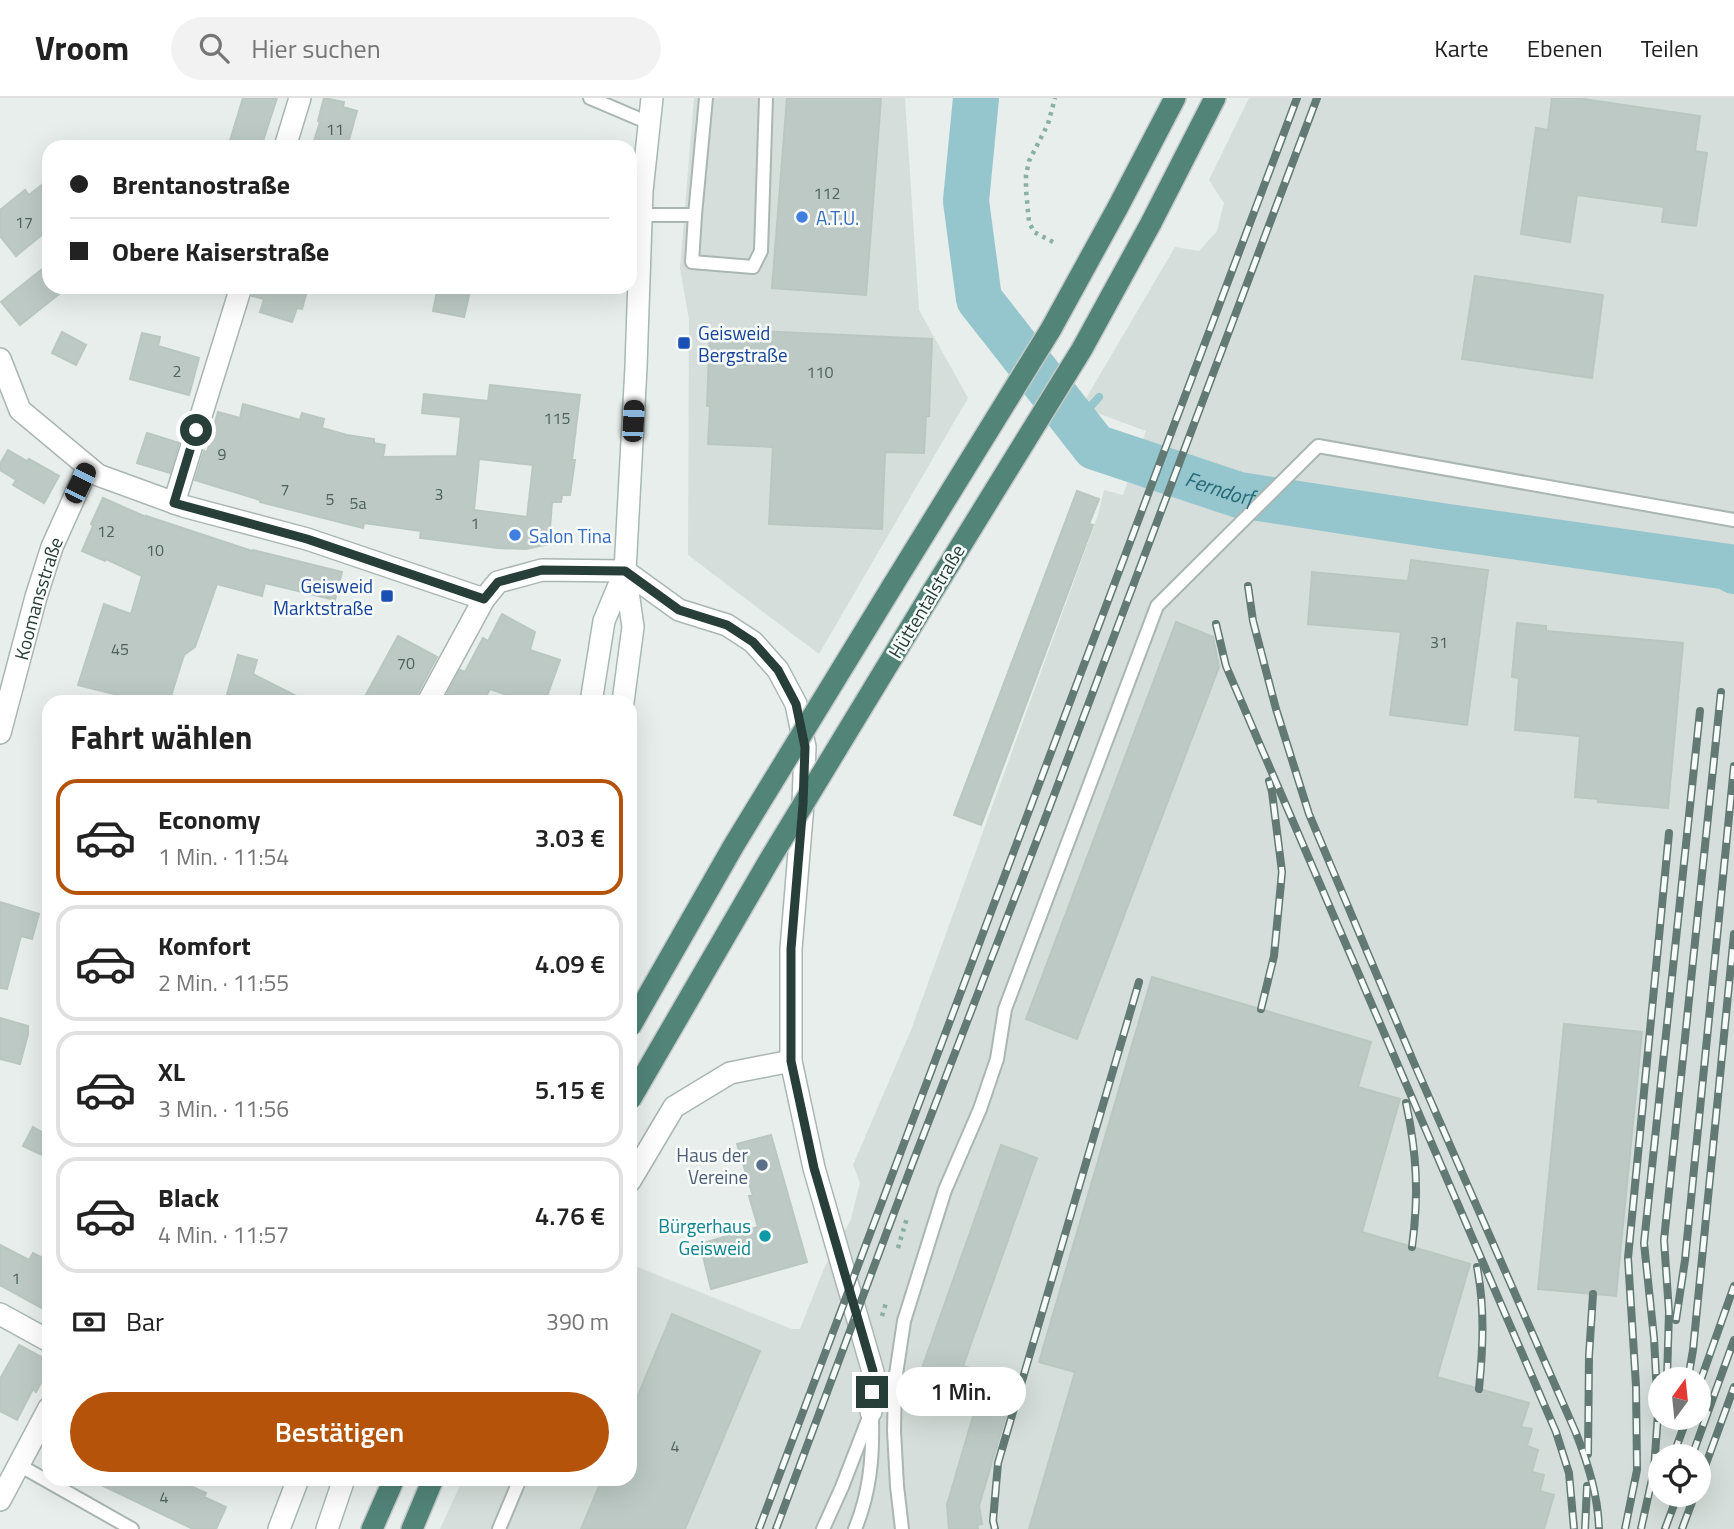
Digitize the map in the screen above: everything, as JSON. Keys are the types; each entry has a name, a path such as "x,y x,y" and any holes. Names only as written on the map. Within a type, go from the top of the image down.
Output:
{"highway":[{"name":"Hüttentalstraße","path":"637,1015 734,845 1051,329 1175,98"},
{"name":"Hüttentalstraße","path":"637,1088 777,847 1082,349 1215,98"},
{"path":"372,1529 391,1486"},
{"path":"412,1529 430,1486"}],"street":[{"path":"287,140 300,98"},
{"path":"623,695 632,627 625,571 641,215 652,98"},
{"path":"174,503 238,294"},
{"path":"0,359 20,410 98,475 174,503 307,539 484,599"},
{"name":"Koomansstraße","path":"0,733 52,547 88,467"},
{"path":"432,695 484,599 498,582 542,570 625,571 679,610 727,625 753,642 778,670 796,704 805,747 791,949 791,1061 814,1168 873,1371 871,1412"},
{"path":"592,695 604,621 625,571"},
{"path":"637,1169 674,1107 730,1073 791,1061"},
{"path":"0,1314 42,1336"},
{"path":"0,1500 42,1421"},
{"path":"279,1529 295,1486"},
{"path":"327,1529 342,1486"}],"lane":[{"path":"590,98 649,123"},
{"path":"706,98 692,262 752,267 761,251 766,98"},
{"path":"641,215 695,215"},
{"path":"902,1529 894,1431 895,1381 904,1321 944,1190 980,1108 997,1059 1005,1009 1157,606 1318,446 1734,520"},
{"path":"823,1529 871,1412"},
{"path":"855,1529 870,1483 873,1447 871,1412"},
{"path":"19,1465 42,1478"},
{"path":"56,1486 132,1529"},
{"path":"499,1529 517,1486"}],"path":[{"path":"1053,242 1034,232 1029,222 1026,174 1029,161 1048,124 1055,98"},
{"path":"898,1248 907,1218"}],"shaded area":[{"path":"694,98 905,98 919,310 968,398 819,654 688,555 689,320 680,268"},
{"path":"1249,98 1734,98 1734,1529 440,1529 460,1486 637,1486 637,1267 792,1329 800,1329 825,1266 851,1219 860,1183 853,1165 911,1030 1098,515 1104,490 1123,495 1146,431 1081,407 1175,247 1199,251 1217,231 1224,203 1209,180"}],"building":[{"path":"243,98 277,98 263,140 230,140"},
{"path":"324,98 344,102 343,107 357,111 349,140 314,140 320,122 318,121"},
{"path":"787,98 881,98 866,295 772,288"},
{"path":"1552,98 1576,98 1700,116 1695,151 1707,153 1696,226 1662,222 1664,207 1577,195 1570,242 1521,234 1536,128 1548,130"},
{"path":"42,185 42,235 16,256 0,236 0,210 25,190 29,195"},
{"path":"41,270 42,294 59,294 20,325 1,302"},
{"path":"1475,276 1603,295 1592,378 1462,359"},
{"path":"306,294 302,309 297,308 292,322 260,312 264,299 252,296"},
{"path":"437,294 469,294 464,317 433,311"},
{"path":"710,329 932,339 929,416 926,416 924,453 885,452 882,529 769,524 773,447 708,444"},
{"path":"62,332 86,345 76,365 52,353"},
{"path":"142,333 160,337 158,346 199,358 189,395 130,379"},
{"path":"490,385 580,395 570,495 562,495 561,502 552,502 549,544 526,549 498,548 420,538 421,531 364,523 363,528 260,502 195,480 204,451 207,452 218,412 240,418 243,404 300,420 302,413 324,419 322,428 374,439 374,443 385,445 383,457 457,456 461,417 422,413 424,394 488,401","holes":["479,459 533,465 527,517 474,510"]},
{"path":"147,433 179,443 170,473 137,463"},
{"path":"8,450 59,476 44,503 13,485 16,480 0,470 0,464"},
{"path":"1077,491 1099,499 1089,524 1093,525 981,825 954,815"},
{"path":"103,498 146,517 252,551 342,572 335,600 265,583 262,596 217,584 195,647 184,655 171,695 118,695 78,685 104,604 131,614 142,576 82,551 93,526 91,524"},
{"path":"1411,560 1488,570 1467,725 1390,715 1401,632 1308,624 1312,572 1408,581"},
{"path":"502,614 535,632 530,650 560,660 548,695 507,695 490,689 487,695 447,695 460,670 465,672 483,638 488,641"},
{"path":"1176,622 1213,637 1219,667 1077,1039 1026,1019"},
{"path":"1517,623 1546,626 1546,631 1683,643 1668,808 1598,802 1598,799 1575,797 1580,736 1515,730 1519,678 1512,677"},
{"path":"398,636 437,657 417,695 366,695"},
{"path":"238,655 257,660 253,674 294,695 227,695"},
{"path":"0,902 39,914 32,939 21,936 7,989 0,988"},
{"path":"1152,977 1371,1042 1358,1087 1400,1099 1362,1232 1470,1264 1437,1377 1529,1403 1521,1427 1532,1429 1527,1446 1538,1450 1532,1472 1544,1475 1540,1491 1554,1495 1544,1529 1029,1529 1075,1372 1039,1362"},
{"path":"0,1018 28,1026 20,1064 0,1059"},
{"path":"1564,1024 1642,1032 1616,1296 1538,1289"},
{"path":"33,1127 42,1132 42,1155 23,1146"},
{"name":"Bürgerhaus Geisweid","path":"771,1135 807,1262 711,1289 700,1244 758,1227 749,1196 753,1196 737,1144"},
{"path":"1001,1145 1037,1158 963,1366 1016,1381 979,1506 982,1524 977,1525 978,1529 949,1529 947,1505 976,1406 916,1385"},
{"path":"0,1245 29,1260 33,1253 42,1258 42,1308 0,1285"},
{"path":"672,1314 760,1351 685,1529 581,1529 599,1486 637,1486 637,1397"},
{"path":"19,1345 42,1357 42,1381 36,1392 33,1389 17,1420 0,1411 0,1379"},
{"path":"104,1486 190,1486 206,1493 204,1497 226,1507 216,1529 193,1529"}],"waterway":[{"name":"Ferndorf","path":"976,98 966,201 979,299 1095,447 1239,495 1729,567 1734,571"},
{"path":"1076,423 1099,397"}],"railway":[{"path":"759,1529 1297,98"},
{"path":"776,1529 1317,98"},
{"path":"1248,586 1253,621 1276,709 1309,814 1414,1063 1576,1433 1592,1480 1599,1529"},
{"path":"1216,624 1226,666 1556,1432 1569,1473 1574,1529"},
{"path":"1667,1367 1669,1312 1664,1240 1721,692"},
{"path":"1656,1444 1658,1413 1654,1338 1644,1243 1700,711"},
{"path":"1676,1320 1685,1260 1734,766"},
{"path":"1261,1009 1274,956 1282,872 1269,781"},
{"path":"1625,1529 1637,1470 1636,1386 1628,1258 1669,833"},
{"path":"1690,1367 1734,934"},
{"path":"995,1529 993,1521 998,1463 1139,982"},
{"path":"1406,1103 1416,1175 1412,1247"},
{"path":"1477,1267 1482,1328 1479,1389"},
{"path":"1705,1367 1734,1286"},
{"path":"1588,1454 1593,1294"},
{"path":"1696,1444 1734,1340"},
{"path":"1711,1450 1734,1387"},
{"path":"1677,1444 1683,1430"},
{"path":"1585,1529 1587,1486"},
{"path":"1641,1529 1648,1497"},
{"path":"1665,1529 1673,1507"},
{"path":"1682,1529 1690,1507"}],"place":[{"name":"A.T.U.","path":"802,217"},
{"name":"Geisweid Bergstraße","path":"684,343"},
{"name":"Salon Tina","path":"515,535"},
{"name":"Geisweid Marktstraße","path":"387,596"},
{"name":"Haus der Vereine","path":"762,1165"},
{"name":"Bürgerhaus Geisweid","path":"765,1236"}],"route":[{"path":"196,430 174,503 307,539 484,599 498,582 542,570 625,571 679,610 727,625 753,642 778,670 796,704 805,747 791,949 791,1061 814,1168 873,1371 872,1392"}]}
